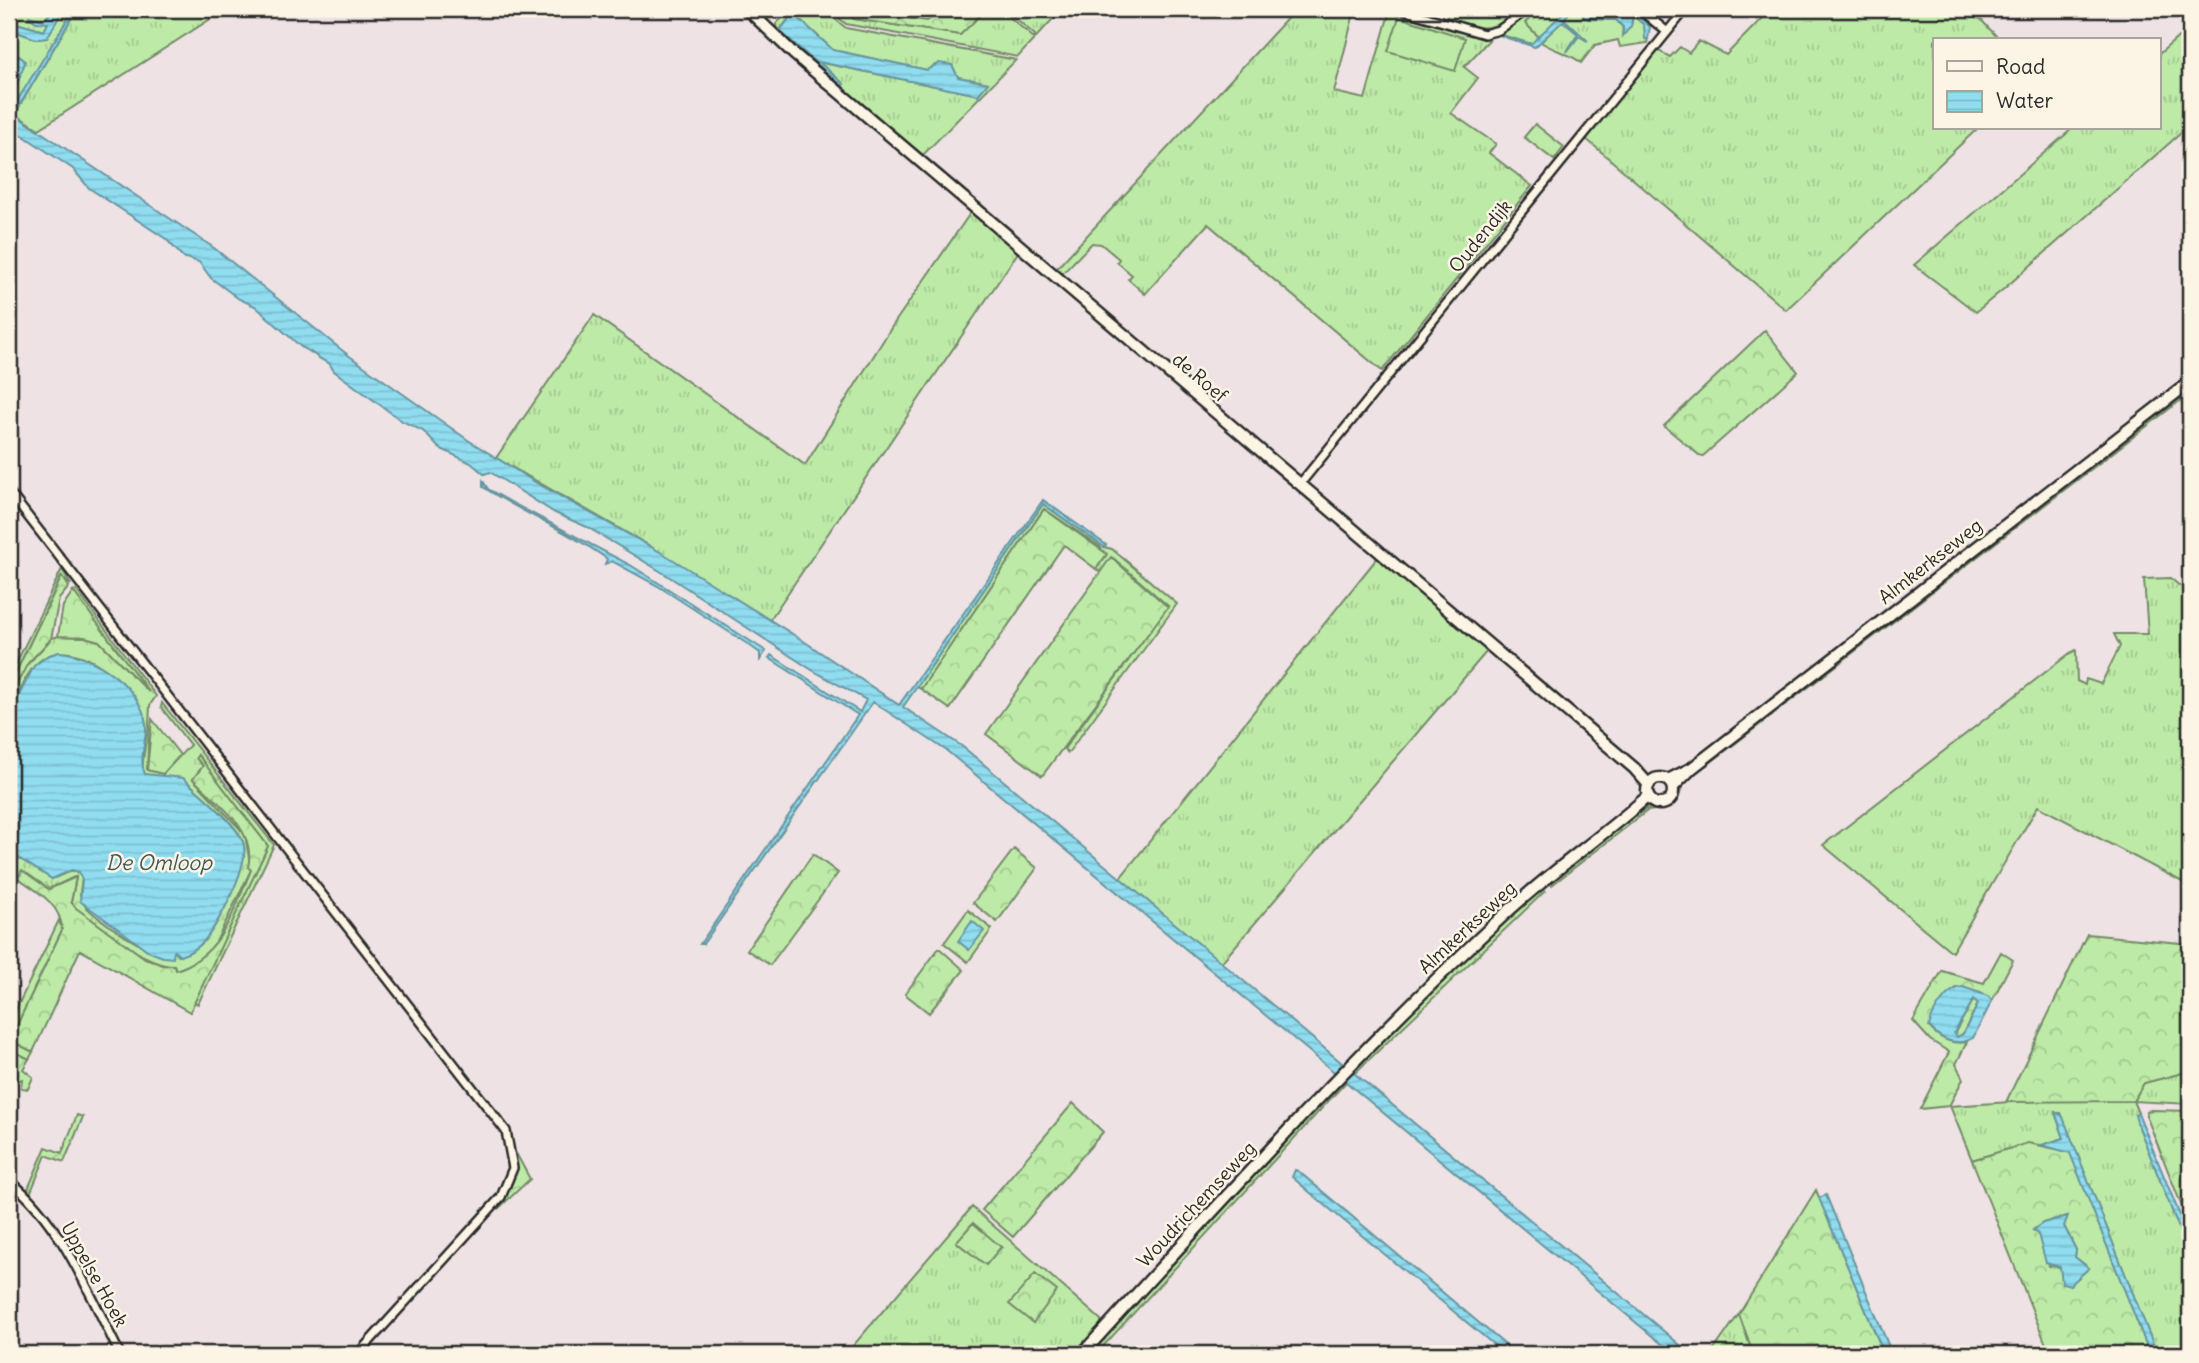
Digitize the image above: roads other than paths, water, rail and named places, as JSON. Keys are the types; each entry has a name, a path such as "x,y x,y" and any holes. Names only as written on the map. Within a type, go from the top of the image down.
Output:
{"street":[{"name":"de Roef","path":"747,9 794,54 1634,768 1650,791"},
{"path":"1399,9 1483,34 1499,30 1528,9"},
{"path":"1639,9 1666,31"},
{"name":"Oudendijk","path":"1300,484 1686,9"},
{"name":"Almkerkseweg","path":"1336,1077 1506,914 1546,878 1631,813 1650,791 1667,803 1673,796 1670,784 2190,382"},
{"path":"9,492 506,1131 513,1168 501,1197 358,1354"},
{"path":"1650,791 1670,784"},
{"name":"Woudrichemseweg","path":"1082,1354 1336,1077"},
{"name":"Uppelse Hoek","path":"9,1180 52,1226 120,1354"}],"water":[{"path":"54,9 61,9 62,12 47,38 36,39 9,29 9,21 44,31 48,23 36,22 28,16 44,20"},
{"path":"74,9 77,9 15,113 20,118 214,248 348,355 468,440 533,481 669,557 802,640 899,705 1043,500 1106,545 1104,547 1043,504 903,707 963,747 1691,1354 1674,1354 947,751 873,702 703,944 700,944 858,715 769,658 771,655 860,712 866,700 812,670 665,574 587,527 555,513 490,472 484,474 471,463 439,448 423,431 402,421 334,371 329,363 301,347 255,306 239,299 211,278 199,262 183,257 166,239 89,188 73,169 9,126 9,107 12,109"},
{"path":"1567,9 1572,9 1564,19 1588,41 1579,36 1567,52 1578,34 1563,21 1535,47 1501,36 1531,44"},
{"path":"1596,9 1599,17 1609,16 1605,9 1616,15 1629,16 1631,14 1625,9 1632,9 1650,27 1648,39 1645,39 1644,25 1633,15 1631,26 1623,36 1623,27 1616,20 1583,18 1584,12 1593,14"},
{"path":"793,13 833,50 927,70 939,63 952,65 958,77 988,83 978,95 819,62 844,84 842,86 780,31"},
{"path":"9,55 21,57 25,62 17,84 9,87"},
{"path":"483,481 488,489 632,566 766,651 760,660 760,653 749,645 658,586 612,561 605,564 607,559 498,497 483,487"},
{"name":"De Omloop","path":"59,652 87,659 101,666 126,686 143,711 146,731 142,762 145,774 183,778 225,817 243,842 242,864 232,894 217,923 203,942 187,954 180,956 174,951 173,958 150,952 80,901 82,880 79,872 72,870 52,879 9,852 9,715 34,666 47,656"},
{"path":"972,921 984,931 969,950 958,941"},
{"path":"1963,987 1988,996 1992,1001 1973,1038 1961,1042 1949,1041 1929,1026 1942,1001 1957,988","holes":["1974,999 1978,1004 1963,1034 1957,1037 1954,1033"]},
{"path":"2055,1112 2062,1115 2157,1354 2150,1354 2070,1153 2042,1145 2064,1138"},
{"path":"2138,1113 2190,1240 2190,1256 2137,1122 2135,1115"},
{"path":"1295,1170 1516,1354 1505,1354 1313,1195 1292,1177"},
{"path":"1826,1195 1892,1354 1884,1354 1819,1198"},
{"path":"2068,1216 2064,1226 2076,1250 2075,1257 2089,1268 2070,1285 2062,1283 2060,1267 2046,1263 2038,1234 2033,1230 2043,1223"}]}
